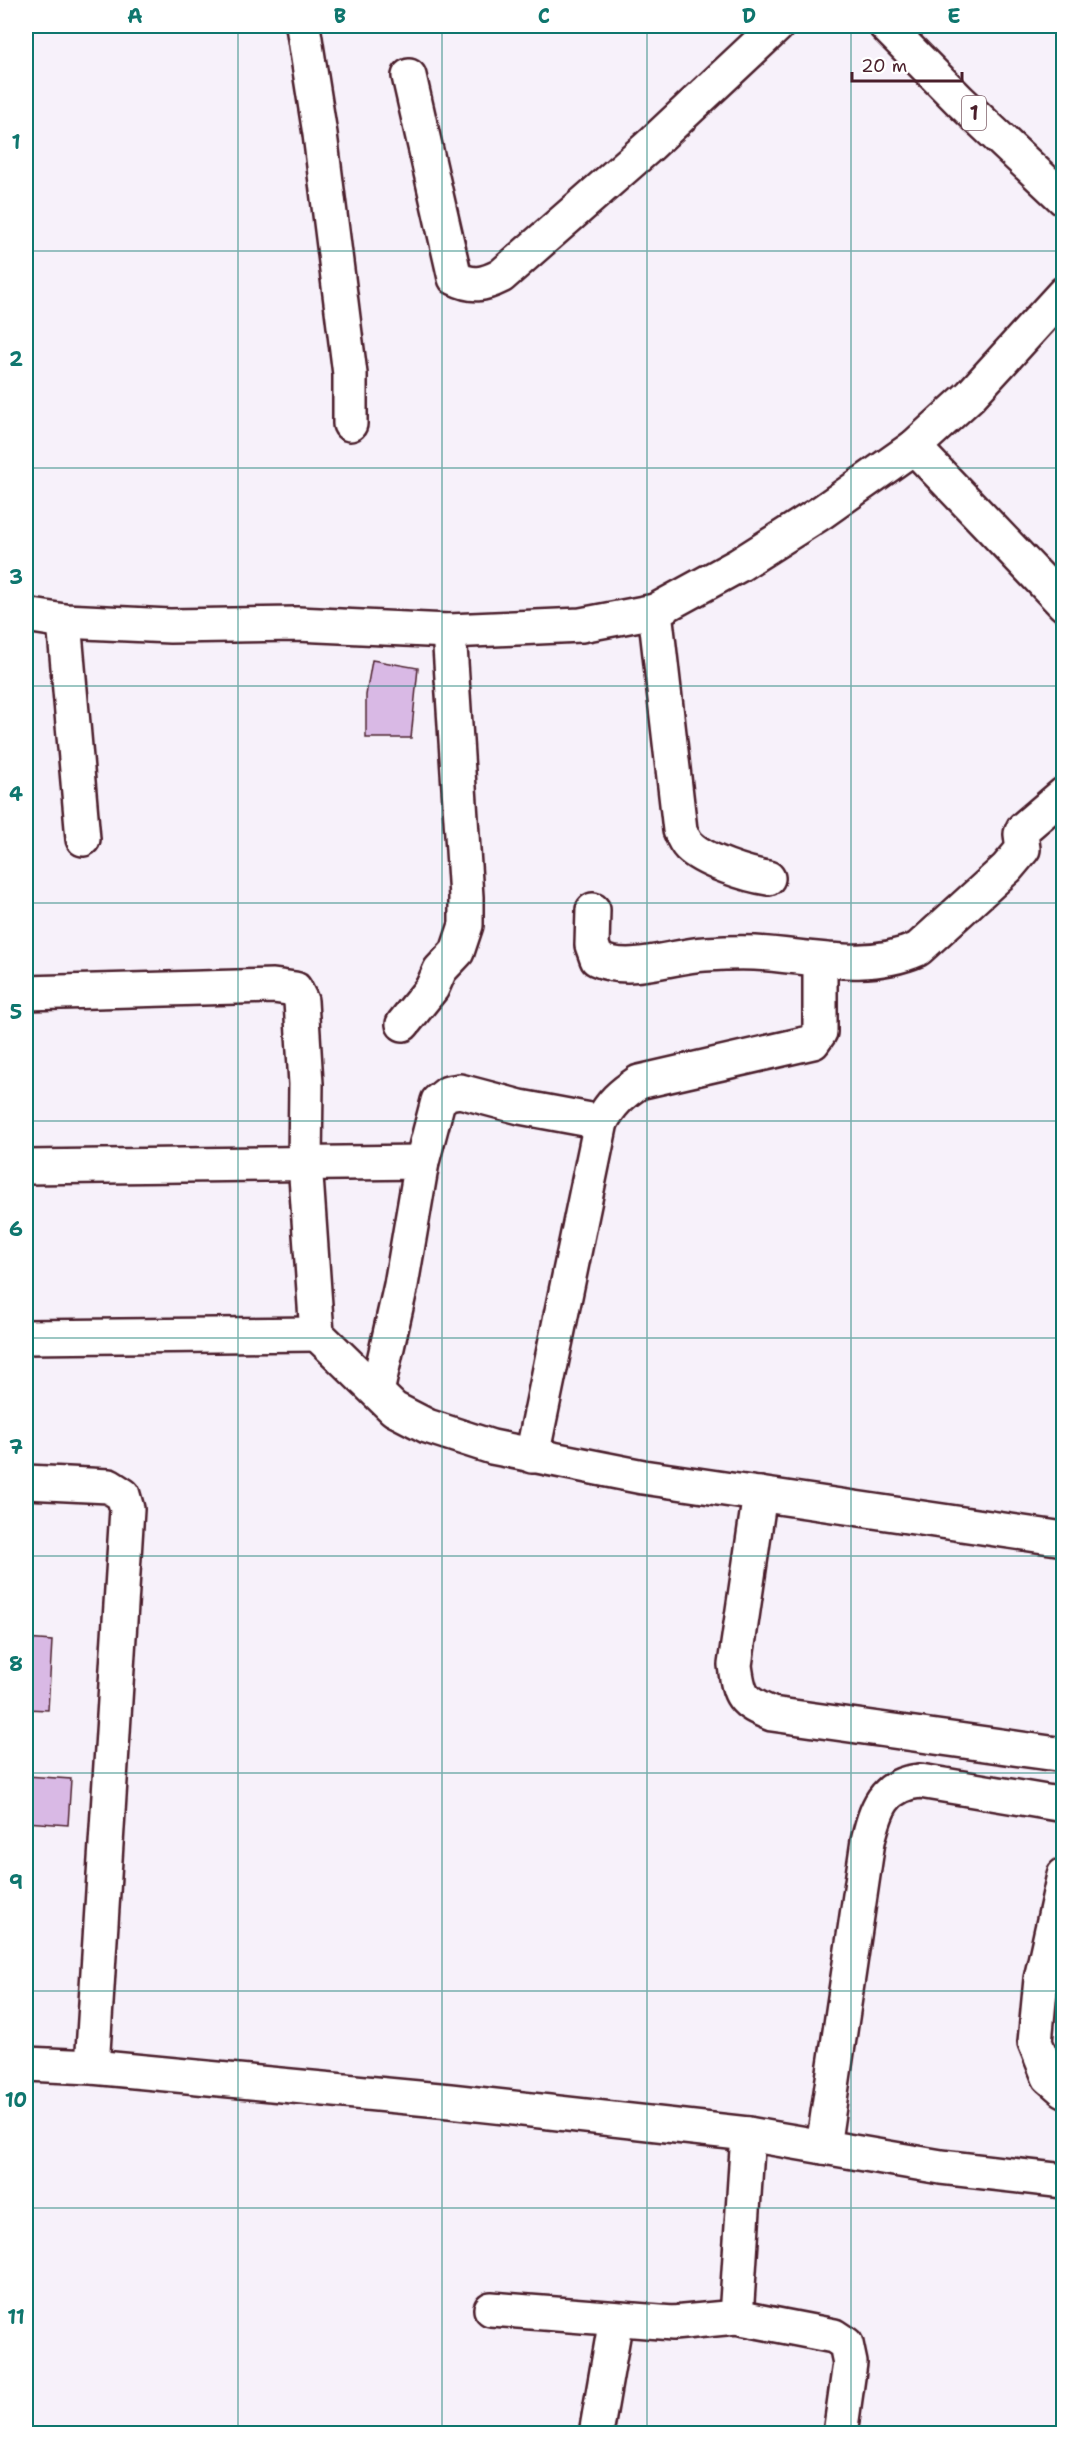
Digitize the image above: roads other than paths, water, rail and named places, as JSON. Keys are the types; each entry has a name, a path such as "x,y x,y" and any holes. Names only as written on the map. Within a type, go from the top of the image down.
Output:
{"main road":[{"path":"303,26 320,134 350,374 350,424"},
{"path":"409,76 455,278 468,285 484,285 501,276 646,148 777,26"},
{"name":"1","path":"886,26 1064,199"},
{"path":"26,615 64,621 170,626 297,624 449,631 581,625 655,611 748,559 822,512 914,447 970,396 1064,293"},
{"path":"914,447 1064,604"},
{"path":"655,611 680,830 689,845 700,853 755,876 768,878"},
{"path":"64,621 83,839"},
{"path":"403,1024 432,988 440,970 457,952 466,926 449,631"},
{"path":"593,910 592,945 597,959 610,965 639,964 702,955 754,953 820,960 881,961 918,949 1007,868 1023,849 1021,834 1023,829 1064,794"},
{"path":"532,1456 601,1122 608,1108 618,1095 639,1083 813,1042 820,1032 820,960"},
{"path":"26,993 273,986 295,989 301,1002 305,1072 304,1162 316,1334 394,1409 427,1426 492,1447 532,1456 643,1477 1064,1539"},
{"path":"377,1392 401,1285 422,1162 438,1101 448,1093 460,1091 520,1107 601,1122"},
{"path":"26,1167 422,1162"},
{"path":"26,1337 316,1334"},
{"path":"26,1482 109,1486 123,1495 127,1509 92,2067"},
{"path":"760,1494 735,1665 738,1688 751,1706 772,1714 1064,1755"},
{"path":"824,2147 868,1841 874,1817 886,1795 903,1783 920,1781 1064,1804"},
{"path":"1064,1875 1041,1979 1035,2042 1049,2077 1064,2090"},
{"path":"26,2064 92,2067 438,2100 748,2133 941,2167 1064,2181"},
{"path":"736,2317 748,2133"},
{"path":"491,2309 673,2322 736,2317 834,2336 846,2344 850,2363 840,2433"},
{"path":"596,2433 616,2319"}]}
